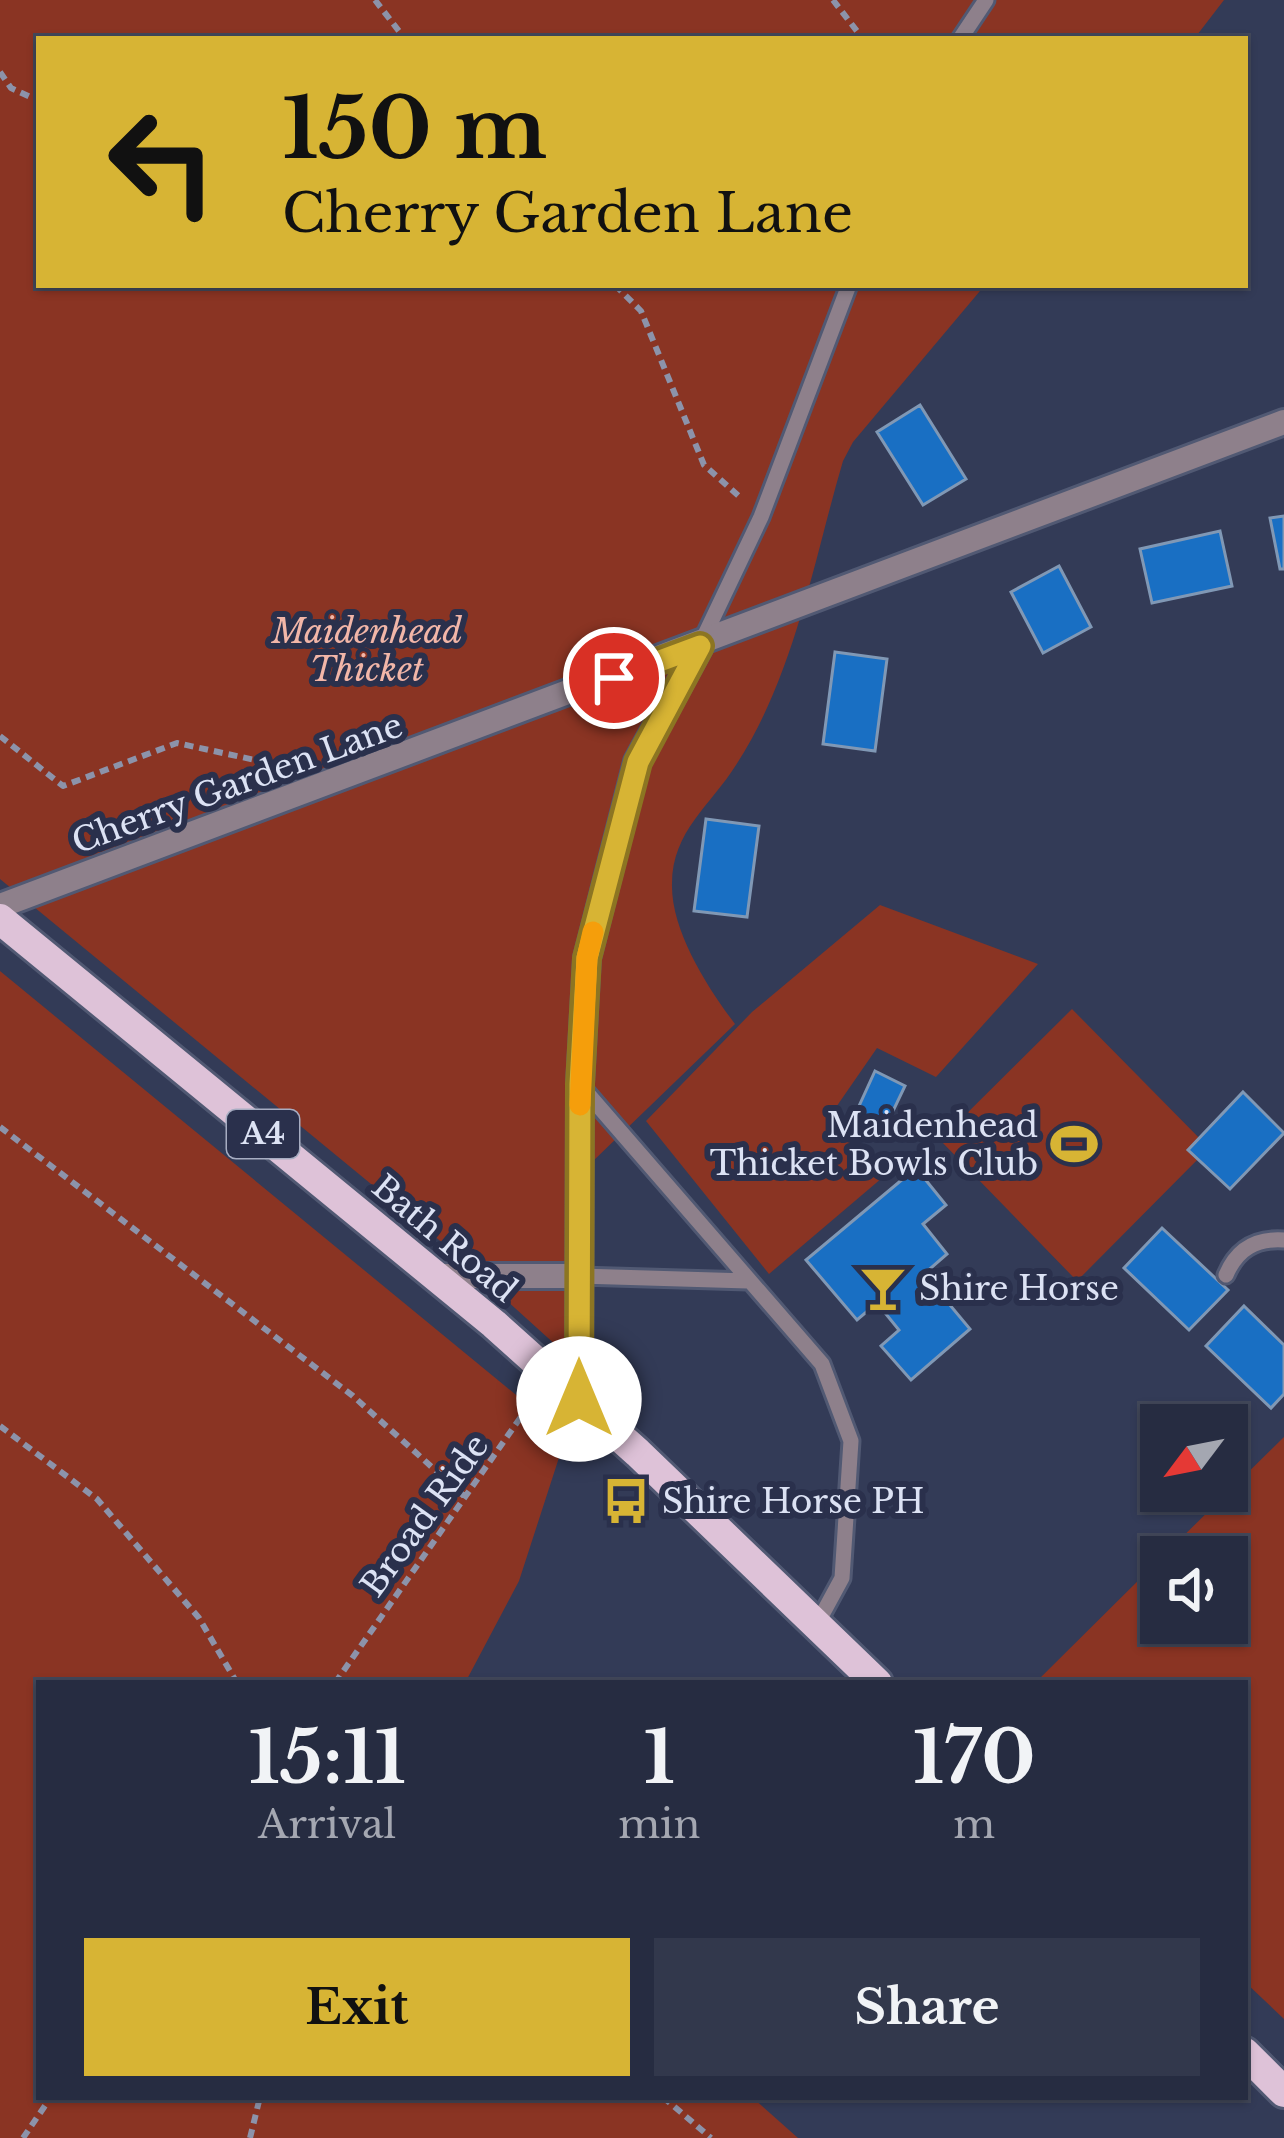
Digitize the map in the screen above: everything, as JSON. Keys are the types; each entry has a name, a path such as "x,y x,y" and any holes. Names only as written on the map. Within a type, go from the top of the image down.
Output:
{"main road":[{"name":"Bath Road","path":"0,919 438,1276 579,1399 874,1680"},
{"path":"1248,2056 1284,2092"}],"street":[{"name":"Cherry Garden Lane","path":"0,906 700,646 1284,422"},
{"path":"579,1399 580,1084 587,958 638,762 700,646"},
{"path":"438,1276 580,1276"}],"lane":[{"path":"962,36 986,0"},
{"path":"700,646 761,517 848,288"},
{"path":"580,1084 822,1364 851,1441 842,1578 817,1624"},
{"path":"1226,1275 1246,1247 1263,1240 1284,1240"},
{"path":"580,1276 748,1281"}],"path":[{"path":"375,0 403,36"},
{"path":"833,0 861,36"},
{"path":"0,72 11,88 36,100"},
{"path":"618,288 641,311 704,465 761,517"},
{"path":"0,736 63,786 177,743 296,769 312,790"},
{"path":"0,1127 353,1396 464,1496"},
{"name":"Broad Ride","path":"336,1680 464,1496 496,1459 550,1374"},
{"path":"0,1426 97,1499 199,1618 235,1680"},
{"path":"23,2138 49,2100"},
{"path":"250,2138 259,2100"},
{"path":"667,2100 711,2138"}],"green space":[{"name":"Maidenhead Thicket","path":"0,0 1224,0 1196,36 36,36 36,288 982,288 853,442 843,461 800,617 773,693 736,765 678,849 672,884 678,921 703,976 735,1024 591,1163 589,1365 558,1347 444,1244 0,879"},
{"path":"880,905 1038,964 936,1077 877,1048 832,1113 882,1178 769,1274 646,1121 752,1012"},
{"path":"0,971 566,1436 519,1581 467,1680 36,1680 36,2100 755,2100 798,2138 0,2138"},
{"name":"Maidenhead Thicket Bowls Club","path":"1072,1009 1209,1148 1077,1281 940,1140"},
{"path":"1284,1437 1284,2019 1248,1985 1248,1680 1038,1680 1140,1579 1140,1644 1248,1644 1248,1536 1183,1536 1208,1512 1248,1512 1248,1472"}],"building":[{"path":"920,405 966,479 923,505 877,432"},
{"path":"1284,516 1284,569 1280,569 1270,518"},
{"path":"1220,531 1232,586 1152,603 1140,549"},
{"path":"1059,566 1091,627 1043,653 1011,592"},
{"path":"835,652 887,659 875,751 823,744"},
{"path":"706,819 759,826 747,917 694,911"},
{"path":"875,1071 905,1086 883,1132 854,1117"},
{"path":"1243,1092 1284,1133 1230,1189 1188,1150"},
{"name":"Shire Horse","path":"916,1168 946,1205 923,1224 947,1254 924,1274 970,1329 911,1380 881,1346 899,1330 877,1303 857,1320 806,1260"},
{"path":"1162,1228 1228,1290 1189,1330 1124,1268"},
{"path":"1244,1306 1284,1345 1284,1394 1271,1408 1206,1346"}],"slow traffic":[{"path":"580,1105 587,958 593,932"}],"place":[{"name":"Maidenhead Thicket Bowls Club","path":"1074,1144"},
{"name":"Shire Horse","path":"883,1288"},
{"name":"Shire Horse PH","path":"626,1501"}],"route":[{"path":"579,1399 580,1084 587,958 638,762 700,646 614,678"}]}
